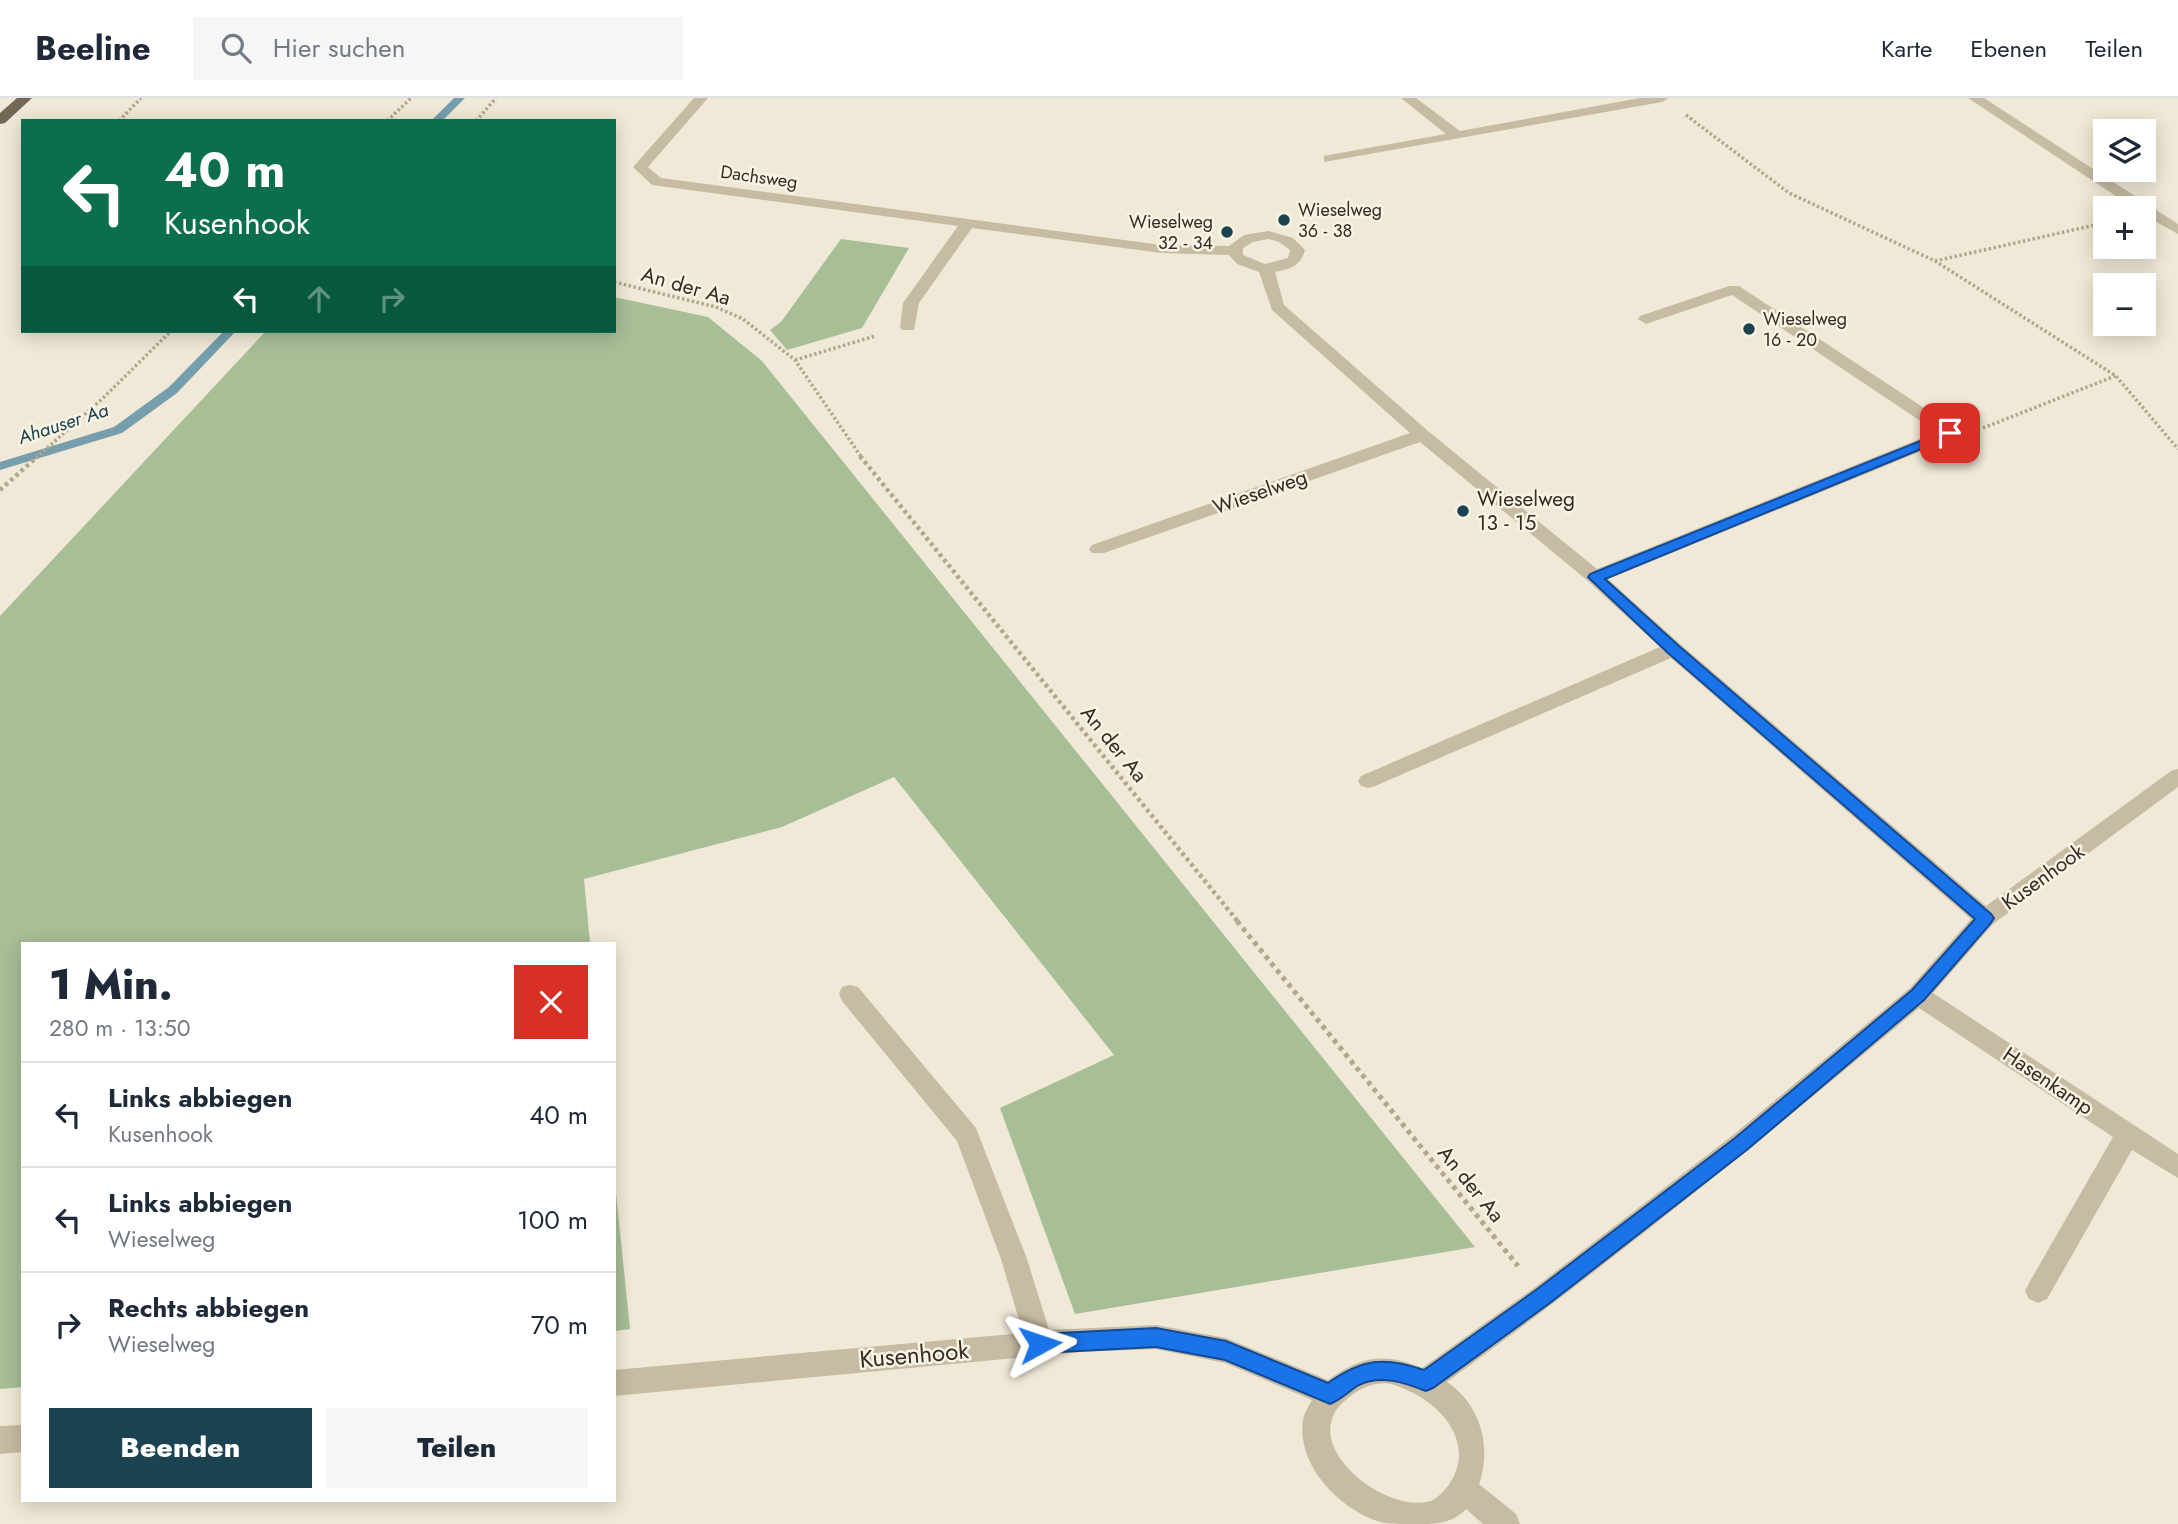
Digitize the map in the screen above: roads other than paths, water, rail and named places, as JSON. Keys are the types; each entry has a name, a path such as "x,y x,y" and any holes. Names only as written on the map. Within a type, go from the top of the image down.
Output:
{"main road":[{"path":"0,120 25,98"}],"street":[{"name":"Dachsweg","path":"701,98 640,167 657,182 1161,249 1235,251"},
{"path":"1408,98 1455,134"},
{"path":"1329,159 1662,98"},
{"path":"1975,98 2126,196"},
{"path":"2156,216 2178,230"},
{"path":"908,327 911,303 969,222"},
{"path":"1268,235 1284,239 1298,250 1295,260 1288,265 1266,269 1241,261 1235,251 1241,241 1268,235"},
{"path":"1266,269 1277,307 1422,435 1595,577 1673,649 1985,918"},
{"path":"1595,577 1950,433 1734,289 1646,319"},
{"name":"Wieselweg","path":"1098,549 1422,435"},
{"path":"1368,780 1673,649"},
{"name":"Kusenhook","path":"1426,1381 1543,1297 1741,1143 1918,995 1985,918 2178,776"},
{"path":"850,994 967,1135 1014,1259 1040,1344"},
{"name":"Hasenkamp","path":"1918,995 2178,1167"},
{"path":"2038,1292 2128,1134"},
{"name":"Kusenhook","path":"616,1383 1040,1344 1156,1338 1226,1351 1330,1394"},
{"path":"1386,1370 1400,1371 1426,1381 1450,1399 1465,1422 1472,1447 1469,1477 1454,1505 1423,1520 1407,1523 1379,1520 1349,1510 1330,1485 1317,1458 1316,1421 1330,1394 1356,1375 1386,1370"},
{"path":"0,1440 21,1438"},
{"path":"1462,1489 1506,1524"}],"waterway":[{"name":"Ahauser Aa","path":"438,119 460,98"},
{"name":"Ahauser Aa","path":"0,466 118,430 173,390 228,333"}],"place":[{"name":"Wieselweg 36 - 38","path":"1284,220"},
{"name":"Wieselweg 32 - 34","path":"1227,232"},
{"name":"Wieselweg 16 - 20","path":"1749,329"},
{"name":"Wieselweg 13 - 15","path":"1463,511"}]}
